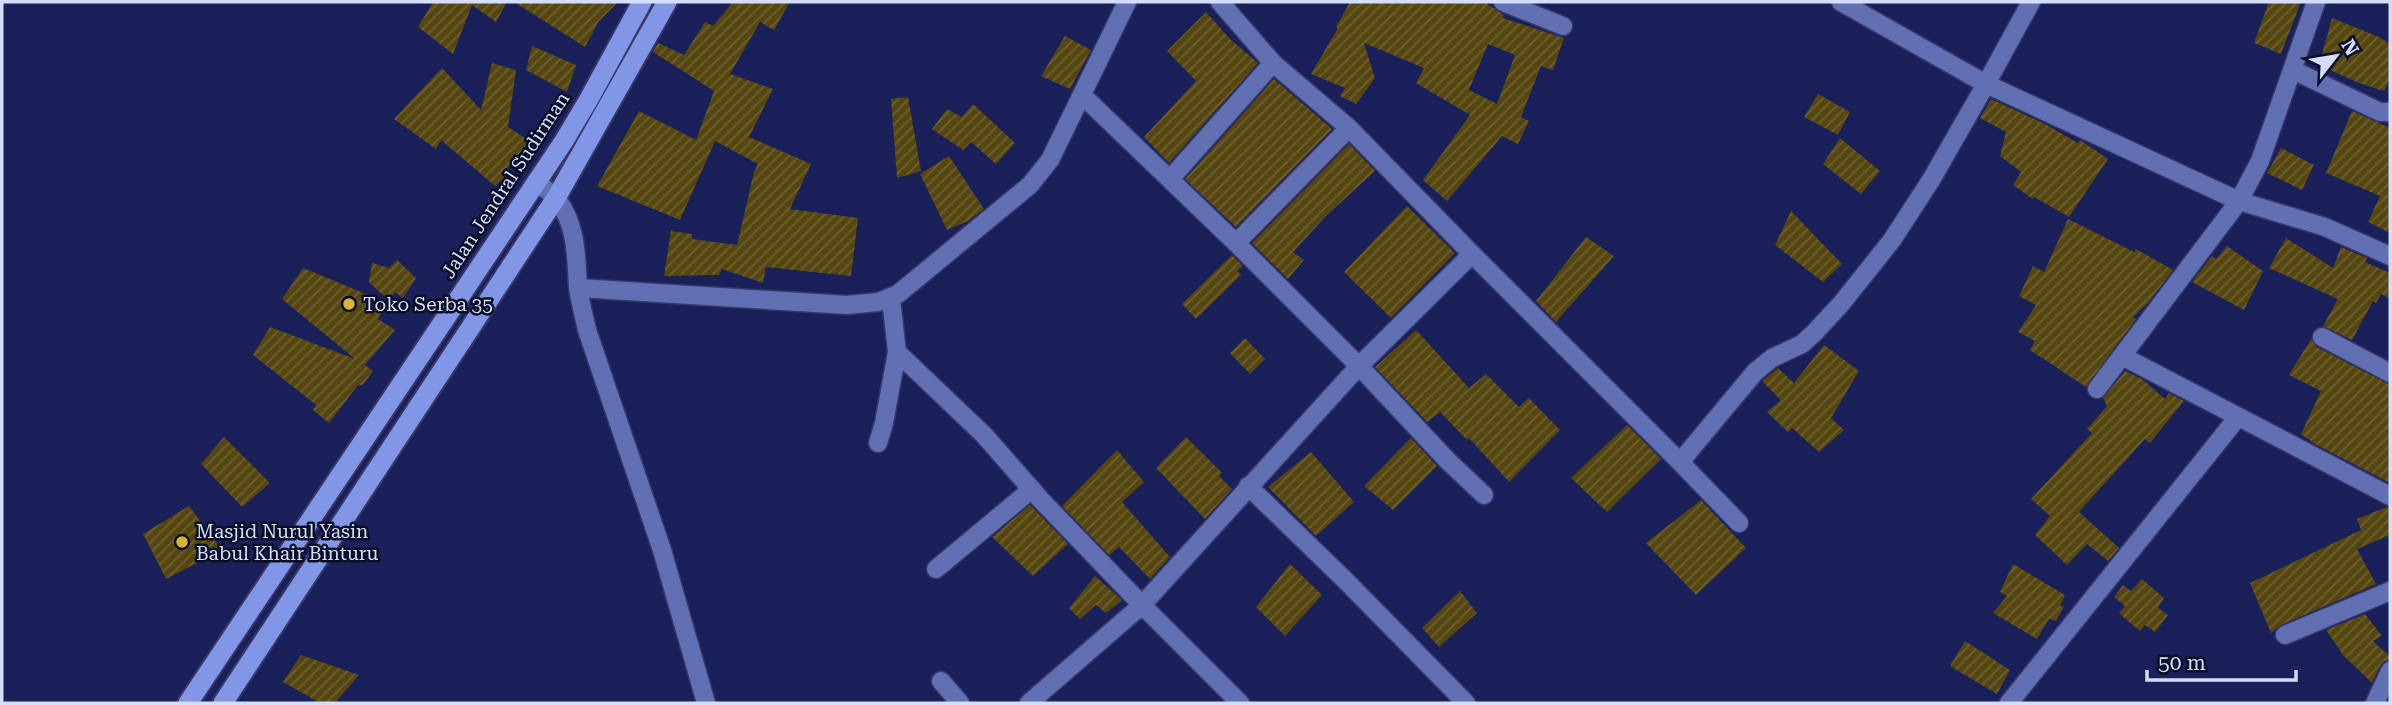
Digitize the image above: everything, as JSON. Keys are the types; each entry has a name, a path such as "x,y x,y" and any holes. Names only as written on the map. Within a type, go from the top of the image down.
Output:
{"highway":[{"name":"Jalan Jendral Sudirman","path":"188,703 564,141 642,2"},
{"path":"223,703 556,198 667,2"},
{"path":"564,141 583,152"}],"street":[{"path":"579,288 847,305 891,299 1030,185 1050,160 1127,2"},
{"path":"1220,2 1273,63 1349,128 1739,523"},
{"path":"1503,2 1563,26"},
{"path":"1680,462 1755,372 1772,358 1802,344 1841,304 1892,240 1931,180 2031,2"},
{"path":"2096,389 2239,201 2260,161 2316,2"},
{"path":"1850,4 1986,84 2239,201 2325,227 2390,256"},
{"path":"1170,178 1273,63"},
{"path":"2293,70 2380,112 2390,112"},
{"path":"1082,95 1236,243 1484,495"},
{"path":"1236,243 1349,128"},
{"path":"536,181 556,198 573,232 587,330 662,550 706,703"},
{"path":"1030,703 1142,605 1359,366 1472,254"},
{"path":"878,443 897,352 891,299"},
{"path":"2322,337 2390,373"},
{"path":"897,352 984,435 1142,605 1240,703"},
{"path":"2122,356 2390,496"},
{"path":"2009,703 2238,417"},
{"path":"1248,486 1466,703"},
{"path":"936,569 1032,489"},
{"path":"2285,635 2390,591"},
{"path":"2375,703 2390,671"},
{"path":"941,681 960,703"}],"building":[{"path":"433,2 507,2 496,22 472,5 453,54 418,27"},
{"path":"514,2 618,2 599,21 585,47"},
{"path":"733,2 790,2 774,30 760,22 730,74 773,89 749,137 811,164 790,209 858,218 851,276 766,267 763,283 722,269 719,275 664,276 671,231 692,234 692,239 737,245 758,164 715,141 680,220 597,186 639,111 696,140 714,91 653,52 658,43 684,55 705,22 713,26"},
{"path":"1350,2 1484,2 1504,15 1503,18 1564,38 1553,70 1541,66 1521,117 1529,121 1518,144 1502,136 1447,201 1423,180 1470,115 1416,83 1424,68 1364,43 1375,78 1356,104 1340,96 1345,88 1311,74 1338,28 1336,27","holes":["1488,44 1515,55 1497,104 1469,90"]},
{"path":"2269,2 2301,2 2281,54 2254,43"},
{"path":"1206,12 1231,40 1258,63 1169,163 1144,137 1196,81 1167,51"},
{"path":"2332,18 2390,44 2390,79 2384,91 2319,65"},
{"path":"1065,36 1091,50 1070,89 1041,76"},
{"path":"532,46 576,65 567,92 526,70"},
{"path":"492,63 516,70 508,127 530,141 505,171 508,174 495,186 441,140 436,149 394,119 442,68 481,110"},
{"path":"1274,79 1332,129 1236,227 1185,179"},
{"path":"1818,94 1850,112 1838,135 1804,117"},
{"path":"908,97 921,171 897,178 891,99"},
{"path":"1991,99 2078,143 2080,140 2108,159 2069,217 2034,197 2033,199 2013,185 2021,172 2000,156 2006,132 1980,118"},
{"path":"973,104 1015,143 996,164 971,142 963,150 932,129 947,109 962,117"},
{"path":"2352,111 2390,128 2390,233 2368,222 2380,196 2326,173"},
{"path":"1840,138 1880,171 1861,194 1823,164"},
{"path":"1349,144 1375,171 1327,215 1293,252 1304,260 1288,279 1252,243"},
{"path":"2281,148 2314,165 2302,190 2267,173"},
{"path":"949,156 984,209 968,221 947,230 920,174"},
{"path":"1407,206 1455,253 1391,318 1344,272"},
{"path":"1791,211 1842,264 1823,282 1775,245"},
{"path":"2068,219 2134,252 2136,249 2173,270 2148,303 2133,317 2136,319 2086,387 2030,350 2035,341 2018,332 2036,305 2019,296 2033,266 2044,272"},
{"path":"1586,237 1614,256 1556,322 1536,301"},
{"path":"2286,238 2333,268 2341,247 2367,258 2365,262 2390,273 2390,299 2381,294 2376,303 2373,301 2352,340 2323,326 2338,299 2269,268"},
{"path":"2227,246 2263,271 2244,310 2192,282 2212,256 2216,259"},
{"path":"1232,255 1243,266 1237,271 1241,275 1196,319 1182,304"},
{"path":"397,260 416,278 403,298 395,292 389,301 369,282 372,263 389,268"},
{"path":"303,268 388,303 378,319 395,330 365,365 373,371 363,385 358,385 329,423 313,410 316,405 253,355 270,327 355,359 282,299"},
{"path":"1416,330 1469,388 1486,374 1519,407 1529,398 1560,430 1509,482 1469,438 1467,440 1440,412 1427,422 1375,367"},
{"path":"1245,338 1265,359 1250,374 1230,353"},
{"path":"2311,339 2317,347 2390,385 2390,483 2301,434 2321,391 2289,375"},
{"path":"1824,345 1859,371 1831,418 1844,430 1819,452 1792,428 1788,432 1767,412 1781,400 1762,381 1778,368 1794,383"},
{"path":"2125,371 2142,379 2165,399 2169,393 2184,401 2150,443 2145,439 2079,512 2119,548 2108,561 2087,544 2067,565 2035,535 2050,516 2031,499 2092,433 2087,429 2107,406 2103,398"},
{"path":"1627,425 1661,459 1607,512 1571,478"},
{"path":"224,437 270,483 242,507 201,464"},
{"path":"1186,437 1222,473 1219,476 1232,489 1205,519 1156,468"},
{"path":"1411,438 1437,466 1393,510 1364,486"},
{"path":"1117,450 1144,482 1122,502 1170,557 1150,579 1119,547 1109,555 1062,506"},
{"path":"1311,452 1354,502 1316,536 1268,487"},
{"path":"1701,500 1746,548 1696,595 1646,543"},
{"path":"1030,505 1068,544 1033,576 992,537"},
{"name":"Masjid Nurul Yasin Babul Khair Binturu","path":"189,506 222,550 166,579 143,534"},
{"path":"2390,507 2390,535 2357,549 2376,584 2281,625 2271,633 2250,583 2361,530 2357,519"},
{"path":"1290,564 1322,595 1285,636 1256,607"},
{"path":"2013,564 2065,595 2060,606 2064,607 2056,621 2049,619 2037,639 1993,613 2007,596 2000,592"},
{"path":"1095,576 1122,600 1106,613 1096,605 1080,619 1069,608"},
{"path":"2142,579 2164,598 2158,608 2168,615 2155,632 2145,625 2140,631 2129,622 2119,613 2125,606 2114,597 2123,585 2131,591"},
{"path":"1460,591 1477,613 1439,647 1422,628"},
{"path":"2365,614 2382,636 2373,641 2390,657 2390,660 2384,661 2380,666 2372,683 2343,655 2326,630"},
{"path":"1965,641 2010,670 1997,694 1950,666"},
{"path":"301,655 359,675 335,703 320,703 283,682"}],"place":[{"name":"Toko Serba 35","path":"349,304"},
{"name":"Masjid Nurul Yasin Babul Khair Binturu","path":"182,542"}]}
